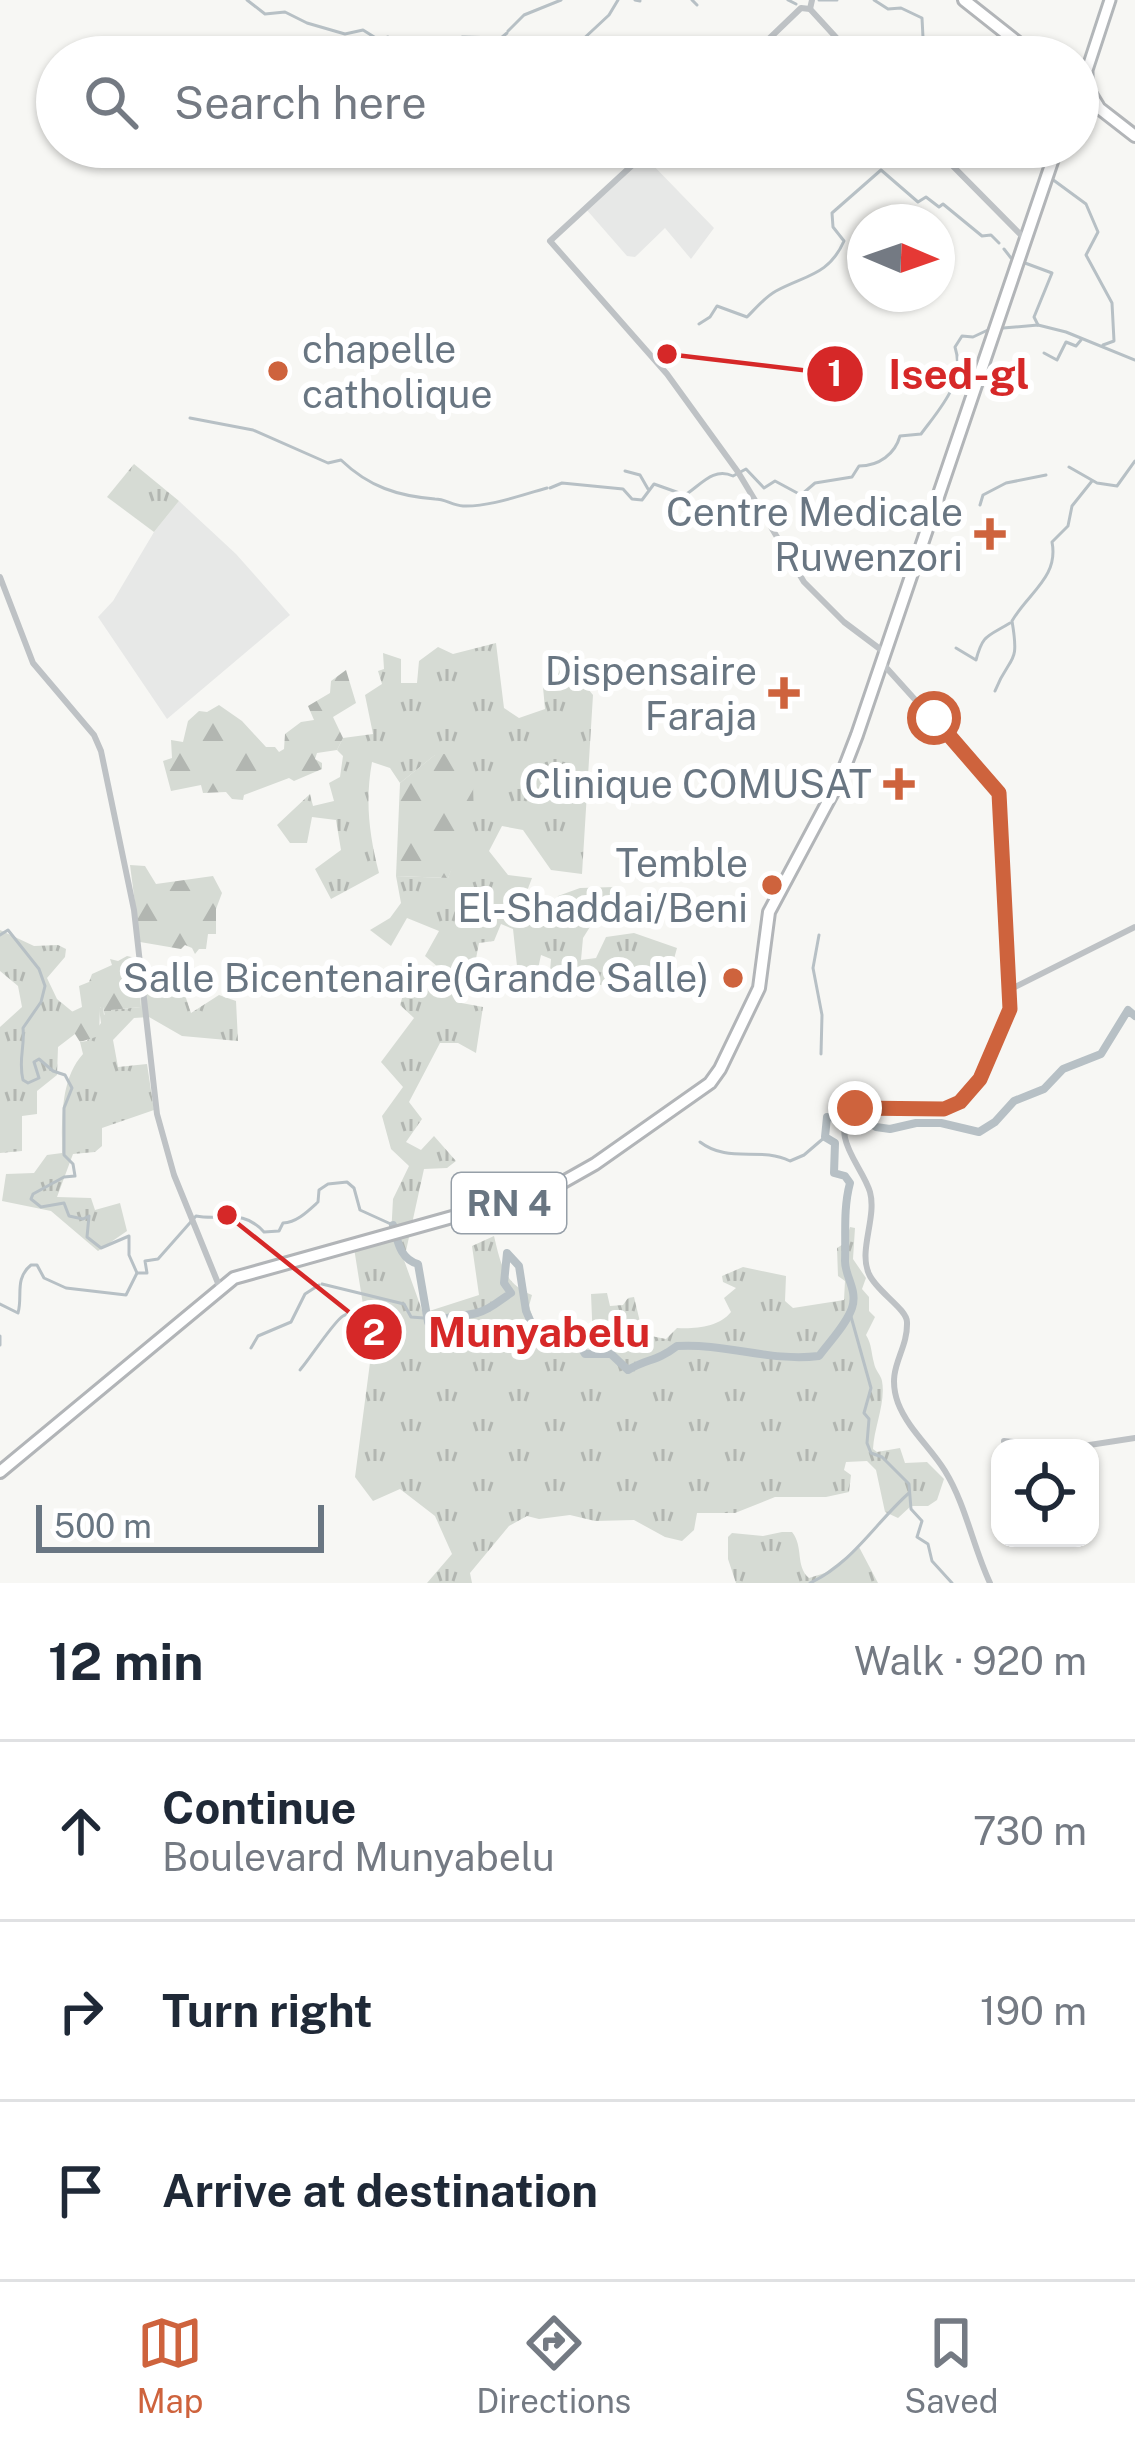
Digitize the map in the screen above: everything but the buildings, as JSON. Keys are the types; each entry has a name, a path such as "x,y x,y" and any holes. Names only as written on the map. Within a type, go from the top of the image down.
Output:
{"highway":[{"path":"964,0 1009,36"},
{"path":"1099,109 1135,136"},
{"name":"RN 4","path":"0,1472 220,1288 250,1271 507,1203 570,1181 710,1083 759,988 769,912 841,779 1050,168"}],"main road":[{"path":"1098,36 1110,0"}],"street":[{"path":"772,36 806,4 835,36"},
{"path":"629,168 550,241 668,374 739,474 804,582 882,657 999,793 1011,989 1010,1009 997,1046 971,1093 944,1109 862,1108 847,1118 850,1155 872,1203 866,1269 885,1298 903,1309 908,1319 893,1375 898,1401 945,1472 990,1583"},
{"path":"954,168 1014,233 1026,239"},
{"path":"0,577 33,664 94,735 101,752 134,910 164,1146 220,1288"},
{"path":"1011,989 1135,927"},
{"path":"1099,1444 1135,1438"}],"shaded area":[{"path":"633,168 656,168 714,228 691,259 665,228 635,257 627,256 586,209"},
{"path":"179,501 236,554 290,615 167,719 98,617"}],"green space":[{"path":"134,464 179,501 154,532 107,497"},
{"path":"496,643 504,708 519,718 545,709 543,687 552,686 560,670 575,673 593,695 582,874 551,870 523,830 502,826 489,851 508,875 532,878 524,899 553,916 558,896 580,888 615,887 583,938 581,960 596,958 606,937 634,933 677,948 667,984 630,968 621,978 577,993 549,985 551,959 541,955 535,983 524,997 514,996 513,929 501,924 494,941 479,943 475,964 462,966 456,1002 483,1007 476,1053 458,1043 440,1043 409,1102 422,1119 406,1142 421,1150 434,1136 456,1161 447,1168 424,1169 404,1260 423,1313 479,1295 472,1246 494,1236 510,1279 532,1295 529,1306 535,1325 555,1337 569,1336 572,1345 593,1342 591,1294 607,1293 610,1306 623,1305 634,1297 640,1322 648,1323 651,1336 666,1339 677,1328 707,1326 726,1317 731,1312 724,1298 736,1288 723,1282 722,1276 743,1267 786,1276 785,1301 793,1308 844,1300 837,1248 845,1243 850,1227 855,1228 853,1259 866,1278 862,1289 875,1317 866,1335 883,1389 873,1449 900,1448 905,1463 927,1462 944,1479 937,1500 928,1506 911,1506 898,1518 885,1512 876,1470 867,1461 846,1462 844,1470 851,1475 849,1492 775,1497 735,1513 697,1513 694,1530 682,1541 634,1520 527,1516 509,1526 470,1573 472,1583 427,1583 452,1554 435,1516 400,1489 373,1501 355,1477 371,1355 354,1248 391,1236 393,1199 409,1166 391,1149 382,1116 403,1087 381,1062 414,1018 400,1005 408,978 428,987 438,967 425,956 439,931 407,918 391,946 370,930 390,918 401,903 396,876 448,878 459,847 435,755 400,783 390,768 372,762 369,818 379,873 331,899 315,869 341,850 336,820 312,817 307,843 290,843 277,825 310,794 313,806 334,801 329,783 340,777 343,756 337,750 343,738 373,734 365,695 382,684 378,671 384,669 383,653 401,659 401,683 417,683 419,661 438,647 453,654"},
{"path":"346,670 356,703 333,717 343,738 337,750 317,753 315,759 322,769 244,795 243,800 232,799 226,792 203,793 201,785 171,791 163,761 172,758 171,740 183,742 188,721 199,711 219,705 266,747 279,752 284,749 285,734 301,722 314,720 308,706 330,693 331,681"},
{"path":"436,754 472,754 474,817 448,878 396,876 400,783"},
{"path":"130,865 145,866 156,884 213,876 222,893 216,909 216,934 208,934 206,949 195,954 185,945 181,949 140,942"},
{"path":"0,930 34,946 66,949 47,978 57,999 74,1013 69,1030 75,1034 58,1047 57,1075 37,1091 37,1114 22,1116 22,1151 0,1153 0,1027 22,1007 18,986 0,971"},
{"path":"136,958 141,1007 111,1010 105,1016 100,1007 99,1036 80,1042 64,1030 65,1015 82,1007 79,986 112,965 110,959"},
{"path":"139,980 180,980 191,1013 219,995 236,1001 238,1041 182,1036 149,1017 134,1018 113,1040 118,1067 147,1064 154,1110 102,1128 102,1146 95,1152 73,1154 57,1197 91,1198 95,1210 120,1203 127,1231 98,1251 51,1211 2,1201 6,1174 34,1173 47,1155 62,1153 64,1101 70,1076 83,1054 80,1042 87,1041 101,1023 99,1008 103,1006 104,1015 110,1010 141,1007"},
{"path":"792,1532 796,1538 809,1578 825,1573 859,1547 878,1583 736,1583 728,1559 728,1537 732,1533 763,1536"}],"waterway":[{"path":"247,0 265,14 285,12 345,34 363,30 373,36"},
{"path":"508,31 524,15 561,0"},
{"path":"586,36 618,0"},
{"path":"635,0 640,1"},
{"path":"692,0 697,5"},
{"path":"788,0 796,4"},
{"path":"819,0 837,0"},
{"path":"874,0 922,18 923,36"},
{"path":"503,36 507,33"},
{"path":"699,324 717,306 747,317 772,293 824,268 844,241 833,227 832,213 881,170 918,202 926,197 939,207 943,204 982,236 991,235 999,243"},
{"path":"1052,179 1086,204 1098,232 1086,255 1112,303 1114,341 1103,345"},
{"path":"1004,249 1011,258"},
{"path":"1025,263 1052,273 1034,317 1038,325"},
{"path":"1003,328 1038,325 1135,360"},
{"path":"550,488 562,483 623,489 632,499 642,500 654,484 685,495 713,475 733,476 746,469 764,488 775,481 801,495 815,483 852,477 859,466 885,458 900,436 921,434 954,382 955,347 962,336 973,337 990,329"},
{"path":"1044,353 1057,360 1066,342 1076,346 1081,340"},
{"path":"190,418 253,430 328,463 341,460 385,488 459,505 495,503 547,488"},
{"path":"1069,467 1097,483 1117,486 1135,461"},
{"path":"625,471 640,475 648,489"},
{"path":"980,505 983,495 1006,483 1046,475"},
{"path":"995,691 1014,654 1012,621 1047,575 1052,542 1068,526 1072,506 1092,481"},
{"path":"956,648 976,660 987,637 1010,623"},
{"path":"0,935 8,930 39,969 45,986 41,1002 23,1028 23,1080 39,1078 34,1062 39,1059 65,1075 72,1088 64,1108 64,1155 73,1164 75,1176 64,1177 31,1199 41,1207 64,1203 69,1216 89,1216 87,1237 101,1248 129,1236 129,1255 137,1273"},
{"path":"819,935 813,968 822,1015 821,1054"},
{"path":"393,1225 403,1254 418,1264 428,1322 482,1312 511,1293 504,1283 507,1253 519,1266 526,1311 538,1338 579,1344 585,1354 611,1354 628,1370 677,1346 819,1356 846,1321 853,1301 845,1261 850,1183 834,1173 835,1143 825,1137 827,1117 863,1118 890,1129 941,1123 979,1132 1014,1101 1044,1089 1063,1069 1101,1054 1128,1010 1135,1016"},
{"path":"700,1142 722,1152 790,1161 825,1137"},
{"path":"0,1304 18,1313 21,1282 31,1265 37,1265 44,1278 66,1288 126,1295 137,1273 147,1273 145,1261 158,1259 196,1216 240,1218 264,1232 279,1231 283,1223 297,1219 318,1202 319,1190 328,1184 347,1182 354,1188 360,1210 393,1225"},
{"path":"322,1284 404,1304 411,1317 424,1318"},
{"path":"251,1348 258,1336 291,1322 305,1294 319,1285"},
{"path":"300,1370 339,1319 380,1301"},
{"path":"850,1313 871,1388 864,1413 869,1419 867,1443 871,1453 882,1457 909,1484 911,1509 922,1521 917,1537 928,1544 932,1561 952,1583"},
{"path":"0,1336 0,1345"},
{"path":"810,1583 852,1553 909,1493"}],"place":[{"name":"Ised-gl","path":"667,354"},
{"name":"chapelle catholique","path":"278,371"},
{"name":"Centre Medicale Ruwenzori","path":"990,534"},
{"name":"Dispensaire Faraja","path":"784,693"},
{"name":"Clinique COMUSAT","path":"899,784"},
{"name":"Temble El-Shaddai/Beni","path":"772,885"},
{"name":"Salle Bicentenaire(Grande Salle)","path":"733,978"},
{"name":"Munyabelu","path":"227,1215"}],"route":[{"path":"855,1108 944,1109 960,1102 980,1079 1010,1009 999,793 934,718"}]}
